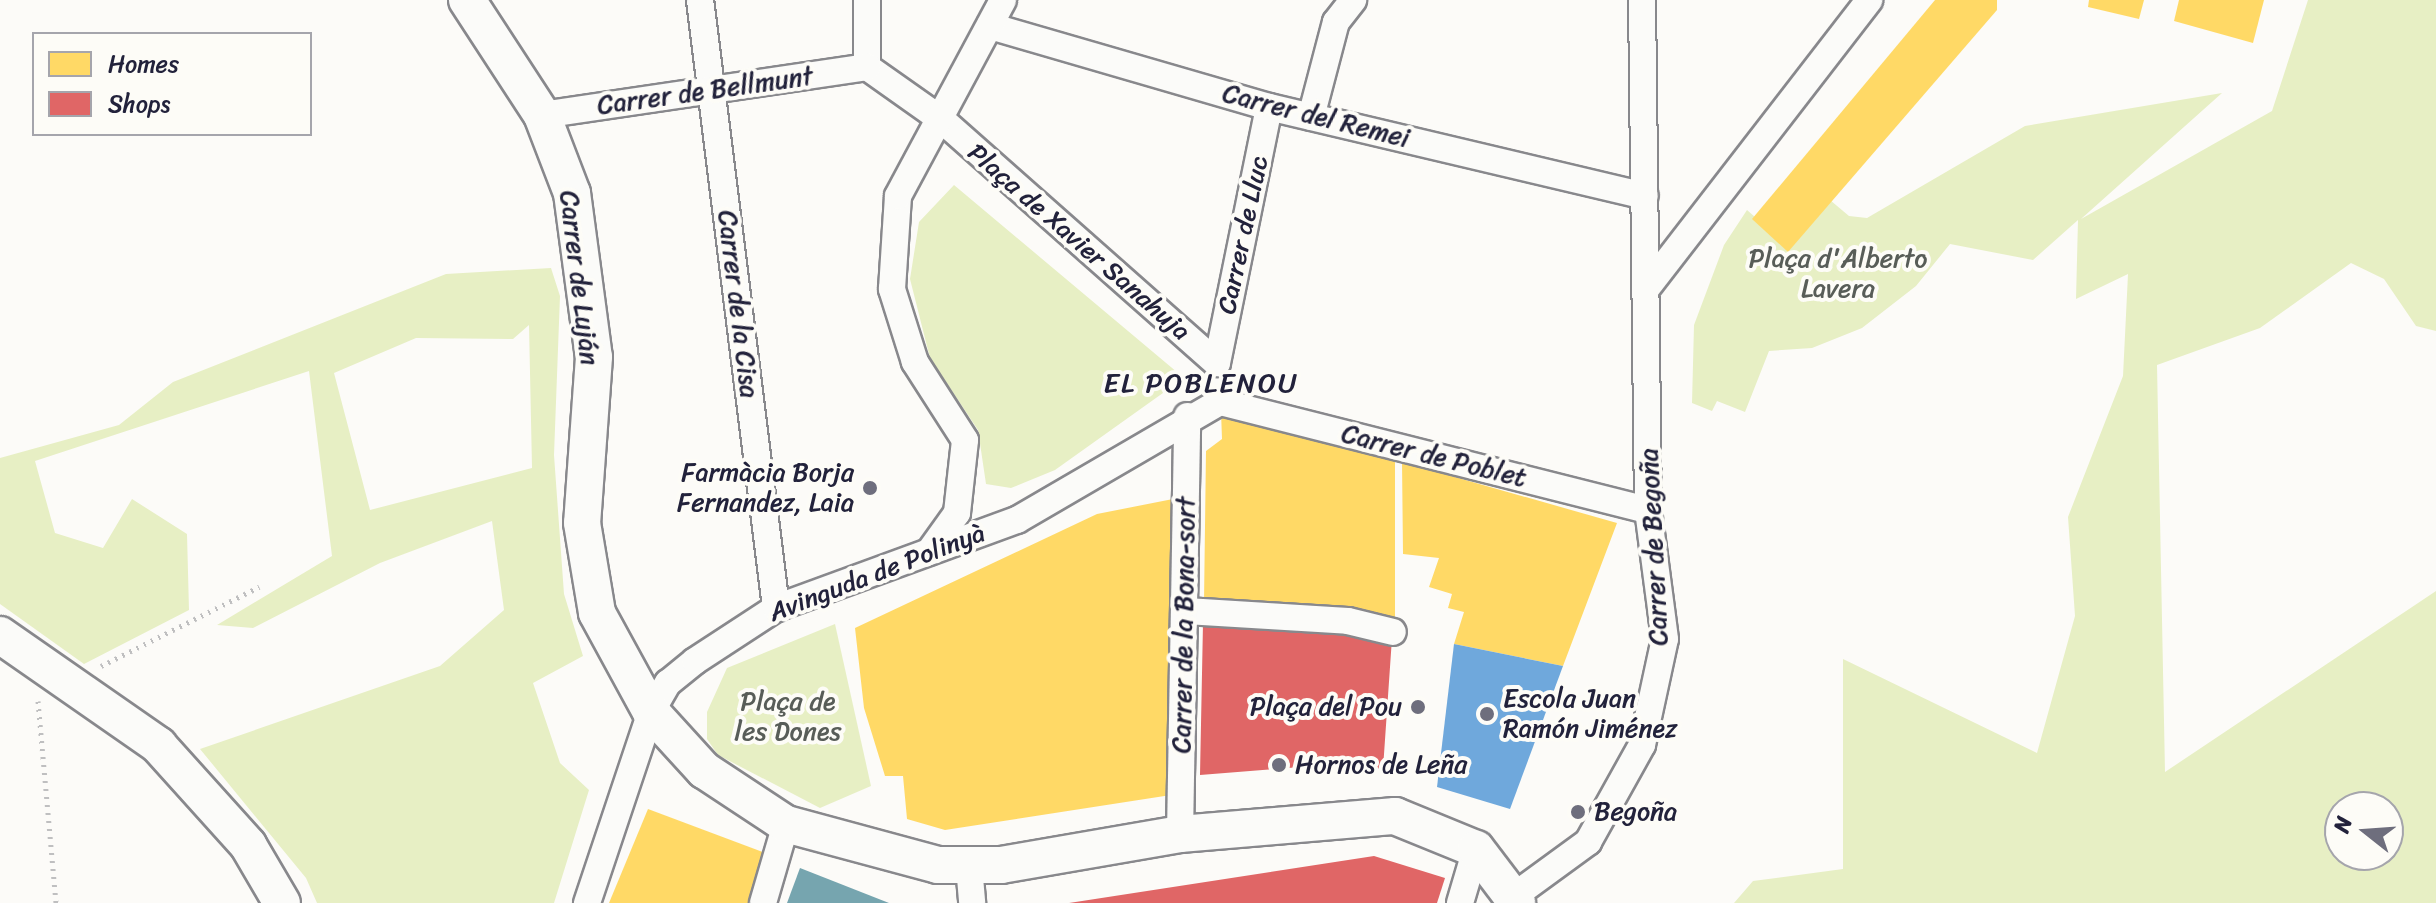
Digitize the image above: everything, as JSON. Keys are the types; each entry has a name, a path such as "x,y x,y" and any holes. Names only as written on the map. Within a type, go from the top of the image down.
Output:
{"street":[{"name":"Carrer de Luján","path":"467,0 542,115 572,193 594,357 582,523 597,613 651,712"},
{"name":"Carrer de la Cisa","path":"700,0 776,608"},
{"path":"867,0 867,67"},
{"path":"942,120 1003,0"},
{"path":"1311,117 1336,22 1353,0"},
{"name":"Carrer de Begoña","path":"1516,900 1588,842 1642,745 1665,639 1648,510 1642,0"},
{"path":"1646,289 1869,0"},
{"name":"Carrer del Remei","path":"990,26 1269,107 1645,196"},
{"name":"Carrer de Bellmunt","path":"542,115 867,67"},
{"name":"Plaça de Xavier Sanahuja","path":"867,67 942,120 1217,363"},
{"name":"Carrer de Lluc","path":"1217,363 1269,107"},
{"name":"Plaça de Xavier Sanahuja","path":"929,552 957,513 965,440 915,362 892,289 898,196 942,120"},
{"name":"Avinguda de Polinyà","path":"587,903 651,712 668,683 776,608 1017,520 1187,416 1220,402"},
{"name":"Carrer de Poblet","path":"1220,402 1648,510"},
{"name":"Carrer de la Bona-sort","path":"1180,834 1187,416"},
{"path":"1186,611 1348,621 1393,632"},
{"path":"0,635 72,681 180,766 248,845 282,903"},
{"path":"651,712 704,770 786,824 843,843 969,866 1180,834 1395,816 1476,849 1516,900"},
{"path":"763,903 786,824"},
{"path":"1460,903 1476,849"},
{"path":"969,866 972,903"}],"path":[{"path":"72,681 259,587"},
{"path":"41,660 37,719 56,903"}],"green space":[{"name":"Plaça d'Alberto Lavera","path":"2308,0 2436,0 2436,331 2416,326 2384,279 2351,263 2260,328 2157,365 2165,772 2436,591 2436,903 1734,903 1753,881 1843,869 1843,659 2037,753 2075,616 2068,517 2123,376 2128,274 2076,299 2078,220 2033,260 1950,244 1916,286 1862,328 1812,348 1769,351 1745,412 1717,401 1712,411 1692,403 1694,325 1724,245 1747,210 1755,217 1830,200 1849,216 1867,218 2025,126 2222,93 2081,219 2272,111"},
{"path":"954,185 1184,378 1055,470 1011,488 986,484 978,430 930,358 910,279 919,222"},
{"path":"551,268 560,296 554,455 564,594 583,656 533,683 560,763 589,790 554,903 317,903 306,878 200,749 440,666 504,610 492,521 380,563 253,628 217,625 332,556 309,371 35,461 55,533 103,548 132,499 187,534 189,610 84,664 0,604 0,458 119,425 173,382 446,274","holes":["529,325 532,468 370,510 334,373 416,338 513,339"]},
{"name":"Plaça de les Dones","path":"835,624 871,786 820,808 718,755 707,739 707,712 727,668"}],"building: Homes":[{"path":"1935,0 1997,0 1997,10 1788,252 1752,219"},
{"path":"2089,0 2144,0 2139,19 2088,7"},
{"path":"2179,0 2264,0 2253,43 2174,21"},
{"path":"1221,412 1395,459 1395,619 1204,602 1206,451 1222,439"},
{"path":"1402,462 1617,523 1563,666 1454,644 1464,612 1448,608 1452,594 1429,587 1439,558 1403,554"},
{"path":"1173,499 1171,795 945,830 907,819 903,776 885,776 864,708 855,628 1097,514"},
{"path":"648,809 771,855 755,903 609,903"}],"building: Shops":[{"path":"1203,623 1392,638 1383,769 1337,764 1200,775"},
{"path":"1374,856 1445,878 1437,903 1069,903"}],"building: Schools":[{"path":"1454,644 1563,666 1510,809 1437,787"}],"building: Public":[{"path":"800,868 889,903 787,903"}],"place":[{"name":"Farmàcia Borja Fernandez, Laia","path":"870,488"},
{"name":"Plaça del Pou","path":"1418,707"},
{"name":"Escola Juan Ramón Jiménez","path":"1487,714"},
{"name":"Hornos de Leña","path":"1279,765"},
{"name":"Begoña","path":"1578,812"}],"district":[{"name":"EL POBLENOU","path":"1201,383"}]}
